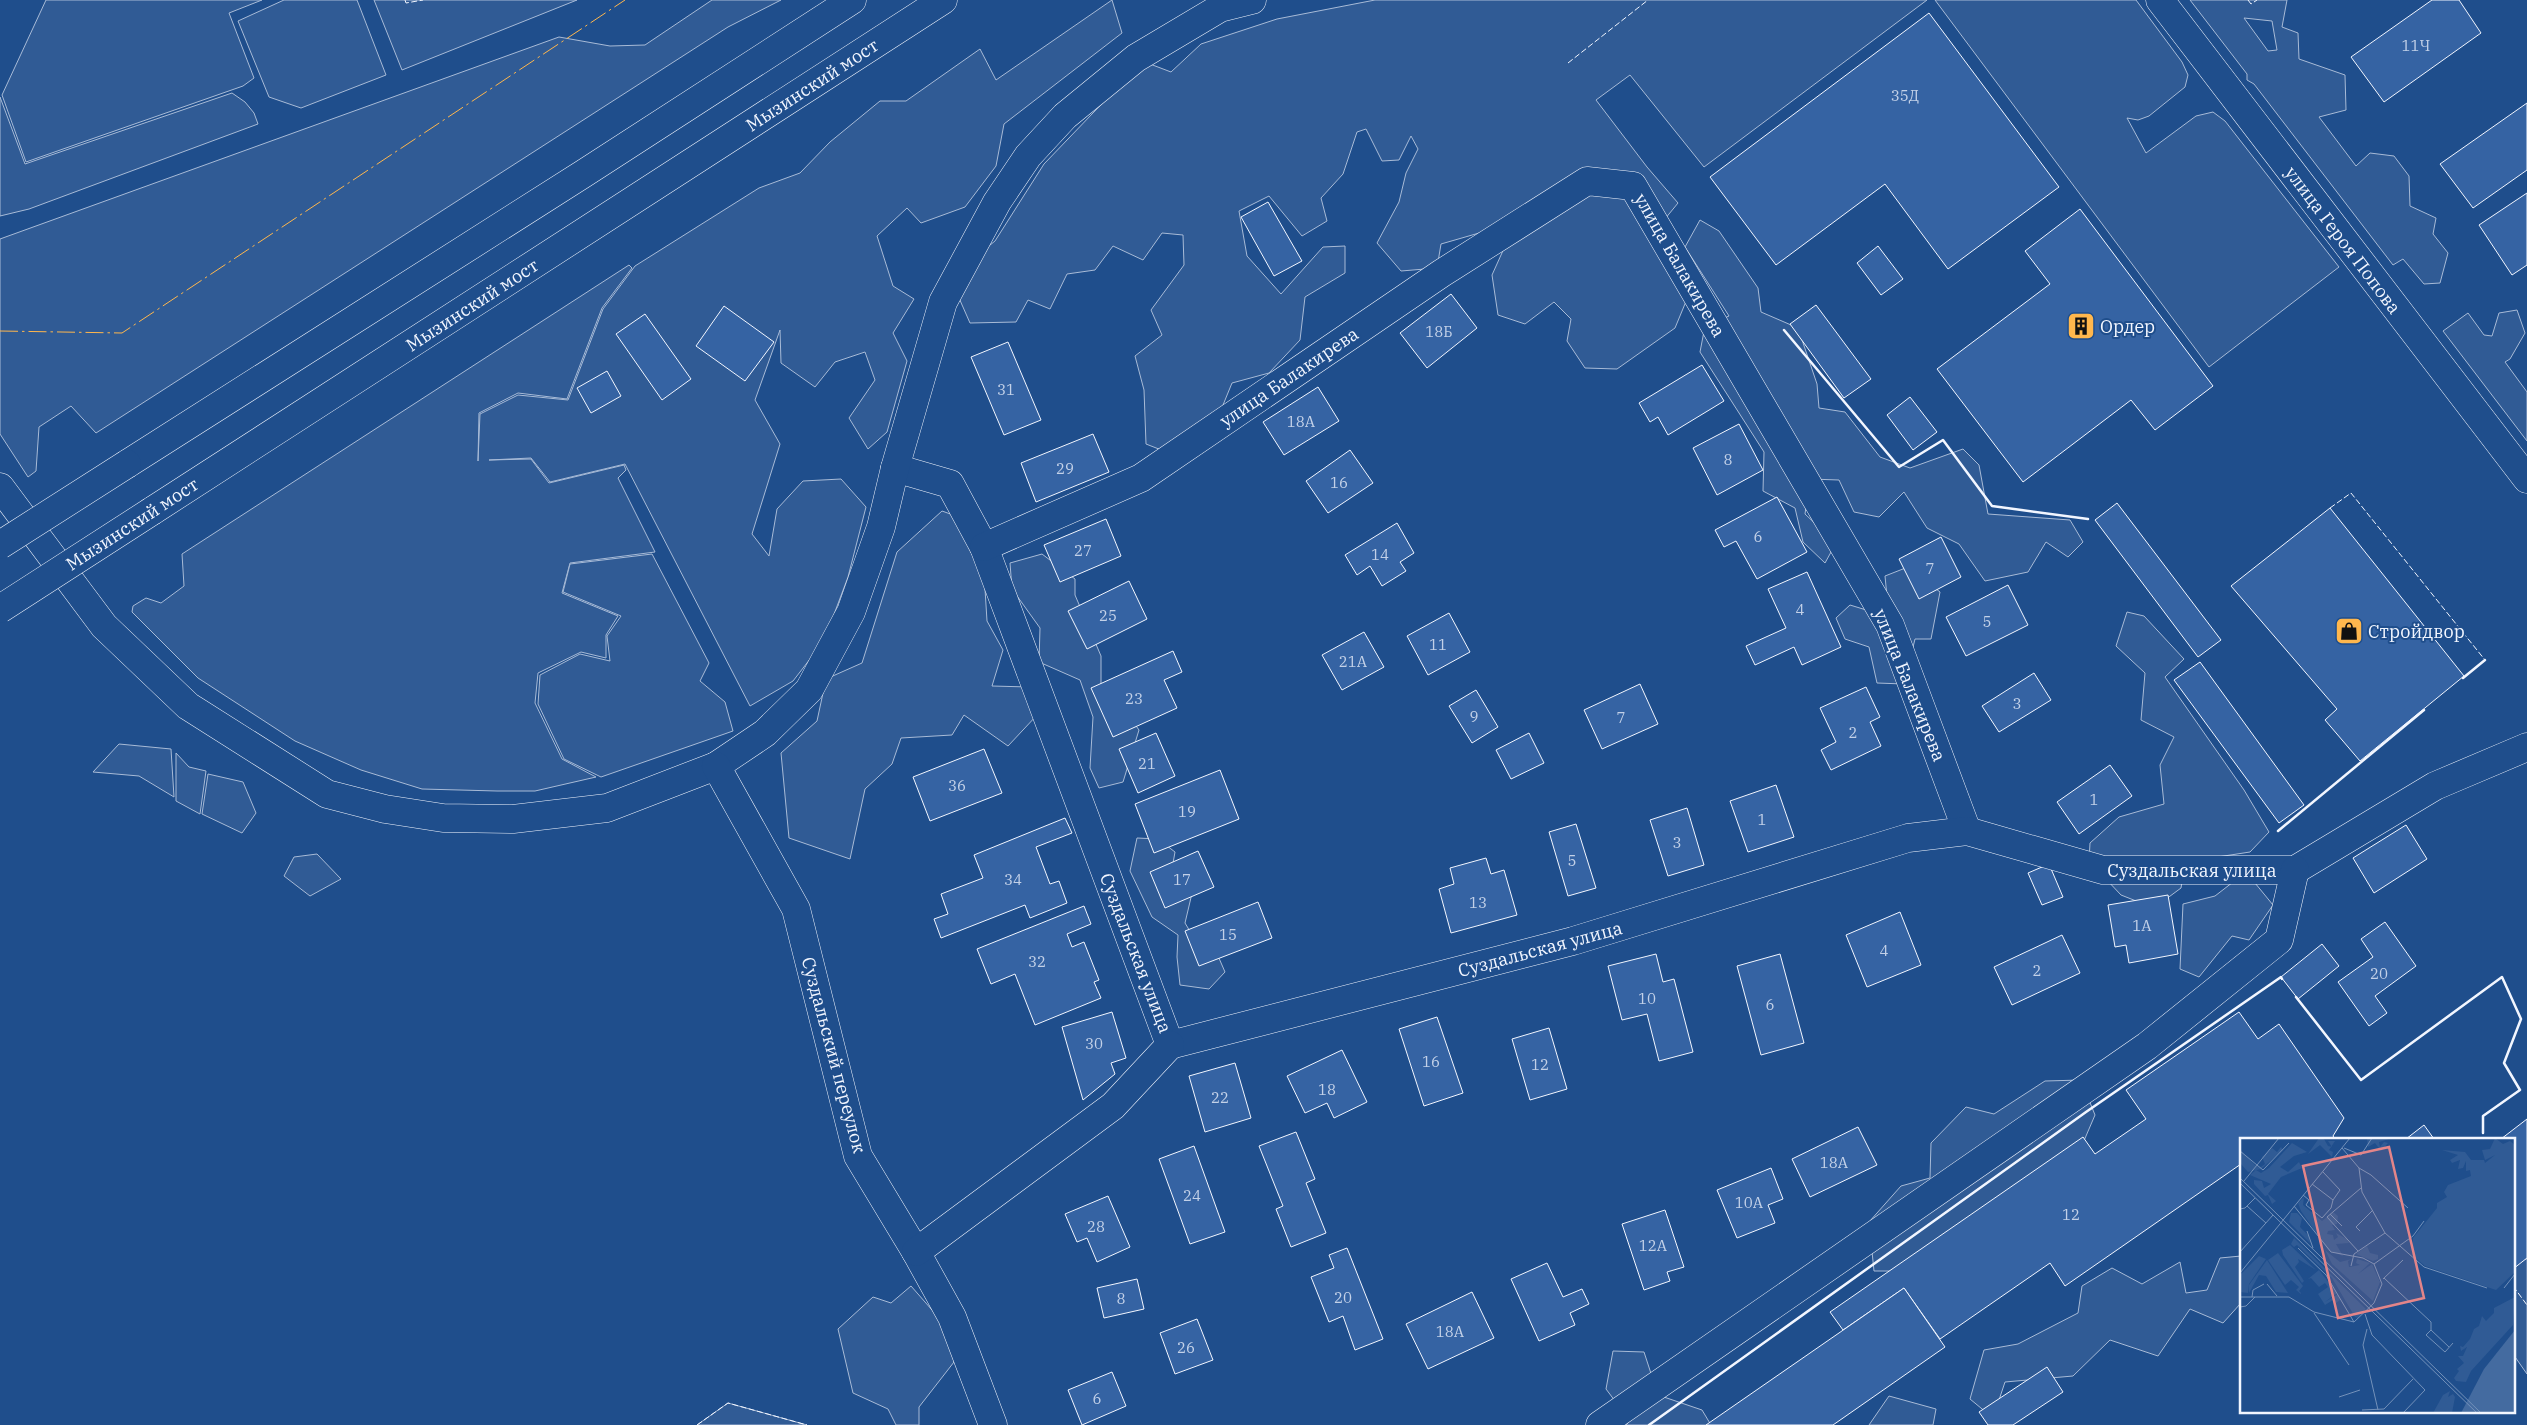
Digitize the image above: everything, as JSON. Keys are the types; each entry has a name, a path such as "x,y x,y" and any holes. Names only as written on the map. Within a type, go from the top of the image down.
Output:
{"street":[{"path":"0,545 567,185 852,0"},
{"name":"Мызинский мост","path":"0,609 944,0"},
{"path":"0,488 104,626 188,706 327,794 385,809 443,818 513,820 608,808 716,766 765,733 809,690 851,612 881,527 943,302 997,202 1028,156 1065,116 1136,58 1224,4 1252,0"},
{"name":"улица Героя Попова","path":"2160,0 2527,479"},
{"name":"улица Балакирева","path":"984,547 1141,478 1442,273 1588,181 1633,186 1890,625 1967,830"},
{"name":"Суздальская улица","path":"896,468 950,484 984,547 1170,1044 1573,942 1908,838 1967,830 2103,870 2295,870 2435,786 2527,747"},
{"name":"Суздальский переулок","path":"716,766 796,909 858,1156 952,1316 993,1425"},
{"path":"1600,1425 2147,1046 2280,940 2295,870"},
{"path":"916,1252 1113,1106 1170,1044"}],"shaded area":[{"path":"46,0 262,0 229,13 254,78 243,86 26,162 2,95"},
{"path":"284,0 357,0 386,75 301,108 269,97 238,21"},
{"path":"374,0 577,0 402,70"},
{"path":"712,0 781,0 728,27 96,433 71,406 39,427 36,471 28,477 0,434 0,239 559,37 610,46 645,45"},
{"path":"1112,0 1122,33 1004,124 996,166 965,207 921,223 907,208 877,236 893,286 914,299 893,333 907,361 887,432 868,449 849,418 875,380 865,352 835,362 815,387 781,363 780,330 755,400 780,444 752,534 769,556 777,509 803,481 841,479 866,507 848,577 824,641 793,681 750,706 625,464 550,482 531,458 489,460 531,459 549,483 624,465 626,470 618,478 655,552 570,563 562,593 618,616 606,635 606,658 581,652 538,673 535,703 562,759 596,777 535,791 422,789 361,770 295,741 198,678 132,612 133,606 146,598 161,603 184,586 182,554 629,265 632,268 602,308 567,399 518,393 479,413 478,461 480,414 518,395 568,400 603,309 635,266 759,188 800,173 830,142 880,101 906,101 980,49 996,80"},
{"path":"1375,0 1927,0 1704,167 1630,75 1596,100 1647,167 1678,203 1651,236 1687,299 1675,328 1617,369 1585,368 1567,341 1571,319 1554,302 1525,324 1498,315 1492,275 1506,244 1493,229 1441,244 1437,268 1401,271 1377,243 1399,202 1406,173 1418,149 1411,136 1399,160 1382,161 1366,129 1357,132 1343,174 1321,198 1327,221 1302,236 1269,196 1239,211 1247,256 1281,294 1323,247 1345,246 1345,273 1305,297 1300,340 1269,373 1232,383 1214,427 1169,453 1146,444 1144,390 1135,356 1162,335 1151,310 1184,265 1183,235 1162,233 1143,260 1113,246 1095,270 1067,274 1050,309 1028,300 1016,322 970,323 959,298 973,259 995,241 1044,164 1117,88 1150,64 1171,72 1201,44 1277,19"},
{"path":"1935,0 2136,0 2182,62 2188,75 2185,87 2149,116 2138,120 2127,118 2146,153 2196,116 2213,112 2225,121 2339,267 2209,367"},
{"path":"2190,0 2287,0 2282,27 2298,33 2299,59 2345,75 2346,110 2319,117 2356,166 2370,153 2394,156 2409,176 2410,206 2436,218 2433,234 2448,253 2440,283 2424,284 2403,259 2393,265 2254,84 2247,80 2247,74","holes":["2244,18 2272,21 2277,50 2268,51"]},
{"path":"232,93 245,102 254,113 258,124 29,209 0,216 0,97 25,164"},
{"path":"1700,220 1719,231 1758,288 1761,312 1798,328 1817,384 1819,408 1845,412 1880,457 1910,468 1963,449 1979,465 1988,514 2070,520 2083,542 2068,557 2046,542 2028,572 1985,581 1959,544 1927,528 1904,492 1879,517 1854,512 1839,480 1810,479 1805,514 1836,543 1825,563 1803,542 1795,508 1763,491 1764,452 1700,352 1705,326 1729,316 1685,247"},
{"path":"2517,310 2525,333 2510,359 2505,362 2527,392 2527,441 2443,331 2468,313 2484,335 2492,336 2499,313"},
{"path":"942,511 981,525 987,621 1003,650 992,686 1029,687 1038,714 1008,746 964,715 952,735 901,738 892,764 865,789 850,859 789,838 781,753 817,721 826,679 862,663 897,552"},
{"path":"652,554 709,663 700,681 725,702 733,731 601,777 564,759 538,704 540,675 580,654 610,661 607,636 621,616 563,592 570,564"},
{"path":"1042,554 1075,579 1075,595 1101,656 1101,698 1124,709 1139,730 1123,782 1099,788 1090,768 1093,717 1080,680 1039,662 1040,628 1012,589 1010,563"},
{"path":"1908,567 1940,592 1931,639 1915,639 1904,684 1877,683 1869,647 1845,639 1836,618 1850,605 1889,617 1885,576"},
{"path":"2127,612 2144,616 2184,659 2165,677 2244,790 2269,832 2250,852 2185,862 2181,888 2154,908 2121,895 2089,861 2090,843 2119,817 2164,804 2160,765 2174,737 2141,720 2145,673 2116,646"},
{"path":"119,744 171,749 174,797 139,776 93,772"},
{"path":"176,753 189,767 206,771 200,814 176,801"},
{"path":"208,774 243,782 256,813 242,833 202,814"},
{"path":"1137,838 1158,839 1175,852 1170,880 1193,889 1185,923 1197,943 1215,949 1225,972 1209,989 1180,985 1177,957 1178,935 1152,917 1130,871"},
{"path":"317,854 341,879 310,896 284,876 294,857"},
{"path":"2246,872 2273,905 2249,940 2232,936 2199,977 2180,969 2183,904 2215,896"},
{"path":"2081,1080 2095,1115 2074,1164 1914,1271 1874,1271 1869,1222 1901,1186 1930,1178 1931,1143 1966,1107 1994,1114 2045,1081"},
{"path":"2240,1256 2240,1304 2223,1323 2190,1309 2158,1356 2110,1340 2073,1376 2005,1382 1993,1418 1970,1399 1984,1350 2018,1344 2078,1313 2082,1286 2112,1268 2142,1284 2180,1262 2186,1293 2207,1290 2220,1258"},
{"path":"2527,1259 2527,1374 2514,1355 2514,1260"},
{"path":"911,1286 946,1326 954,1362 919,1407 919,1425 896,1425 888,1409 853,1393 838,1329 873,1297 891,1303"},
{"path":"1613,1351 1644,1352 1658,1395 1702,1410 1711,1425 1626,1425 1630,1421 1606,1389"},
{"path":"1889,1396 1936,1409 1933,1425 1869,1425"},
{"path":"728,1403 807,1425 697,1425"}],"building":[{"path":"2432,0 2459,0 2481,33 2384,102 2351,57"},
{"path":"1929,13 2059,187 1948,269 1885,184 1776,265 1710,177"},
{"path":"2527,103 2527,170 2473,208 2440,164"},
{"path":"2527,193 2527,265 2512,275 2479,225"},
{"path":"1268,202 1302,261 1274,276 1241,217"},
{"name":"Ордер","path":"2080,209 2213,386 2155,430 2131,400 2023,482 1937,369 2050,284 2025,251"},
{"path":"1878,246 1903,279 1881,295 1857,263"},
{"path":"1451,294 1477,328 1427,368 1400,333"},
{"path":"1816,305 1871,379 1844,398 1790,324"},
{"path":"724,306 774,342 745,381 696,346"},
{"path":"645,314 691,379 662,400 616,334"},
{"path":"1008,342 1041,420 1004,435 971,357"},
{"path":"1702,365 1724,401 1668,435 1658,417 1650,422 1639,403"},
{"path":"607,371 621,396 591,413 577,388"},
{"path":"1318,387 1339,421 1284,455 1263,422"},
{"path":"1910,397 1937,432 1913,450 1887,415"},
{"path":"1739,424 1763,470 1717,495 1693,448"},
{"path":"1093,434 1109,472 1036,502 1021,463"},
{"path":"1350,450 1373,483 1328,513 1306,481"},
{"path":"1777,497 1807,552 1757,579 1736,541 1724,547 1715,530"},
{"path":"2117,503 2221,640 2198,657 2095,520"},
{"name":"Стройдвор","path":"2330,508 2464,676 2360,761 2325,720 2337,709 2231,586"},
{"path":"1106,519 1121,556 1060,582 1044,545"},
{"path":"1397,523 1414,553 1400,562 1406,571 1382,586 1370,566 1357,575 1345,555"},
{"path":"1941,537 1961,577 1919,599 1899,559"},
{"path":"1807,572 1841,647 1802,665 1794,647 1755,665 1746,646 1786,628 1768,589"},
{"path":"1129,581 1147,619 1087,649 1068,611"},
{"path":"2008,585 2028,625 1966,656 1946,617"},
{"path":"1449,613 1470,652 1428,675 1407,636"},
{"path":"1364,632 1384,667 1342,690 1322,655"},
{"path":"1173,651 1182,672 1164,680 1177,708 1113,737 1091,688"},
{"path":"2200,662 2304,805 2279,823 2174,680"},
{"path":"2034,673 2051,700 1999,732 1982,706"},
{"path":"1640,684 1658,724 1602,749 1584,710"},
{"path":"1866,687 1880,717 1870,722 1881,746 1831,770 1821,750 1836,742 1820,708"},
{"path":"1476,690 1498,727 1472,743 1449,706"},
{"path":"1156,733 1175,776 1138,793 1119,749"},
{"path":"1529,733 1544,763 1511,779 1496,750"},
{"path":"984,749 1002,793 930,821 913,777"},
{"path":"2110,765 2132,796 2079,834 2057,802"},
{"path":"1220,770 1239,819 1154,853 1135,804"},
{"path":"1776,785 1794,837 1748,852 1730,801"},
{"path":"1687,808 1704,865 1668,876 1650,820"},
{"path":"1065,818 1072,833 1036,847 1050,884 1059,881 1067,903 1030,918 1025,905 941,938 934,919 948,914 941,894 983,878 974,855"},
{"path":"1576,824 1596,888 1568,896 1549,832"},
{"path":"2406,825 2427,859 2374,893 2353,858"},
{"path":"1198,851 1214,887 1165,908 1150,872"},
{"path":"1486,858 1491,874 1504,870 1517,915 1451,933 1439,889 1454,884 1450,868"},
{"path":"2049,864 2063,897 2042,905 2028,873"},
{"path":"2168,895 2178,954 2129,963 2126,945 2115,947 2108,905"},
{"path":"1258,902 1272,938 1199,966 1185,931"},
{"path":"1084,906 1091,924 1067,934 1072,947 1084,942 1099,980 1094,982 1101,998 1035,1025 1015,974 991,984 977,949"},
{"path":"1900,912 1921,965 1867,987 1846,935"},
{"path":"2385,922 2416,966 2375,996 2387,1013 2369,1026 2338,982 2373,957 2361,939"},
{"path":"2062,935 2080,973 2012,1005 1994,967"},
{"path":"2322,944 2339,966 2298,999 2281,977"},
{"path":"1656,954 1663,982 1674,979 1693,1052 1659,1061 1647,1014 1622,1020 1608,966"},
{"path":"1780,954 1804,1043 1761,1055 1737,966"},
{"path":"1112,1012 1126,1058 1111,1063 1115,1074 1083,1100 1062,1027"},
{"path":"2239,1012 2258,1039 2279,1024 2344,1118 2333,1136 2334,1138 2240,1138 2240,1165 2065,1286 2050,1263 1940,1339 1904,1288 1843,1330 1830,1312 2083,1137 2095,1154 2146,1119 2126,1090"},
{"path":"1437,1017 1463,1093 1424,1106 1399,1029"},
{"path":"1549,1028 1567,1089 1530,1100 1512,1039"},
{"path":"1342,1050 1367,1102 1334,1118 1327,1103 1305,1113 1287,1076"},
{"path":"1235,1063 1251,1118 1205,1132 1189,1076"},
{"path":"2527,1119 2527,1258 2514,1268 2514,1138 2502,1138"},
{"path":"2424,1125 2433,1138 2407,1138"},
{"path":"1858,1127 1877,1165 1810,1197 1792,1159"},
{"path":"1296,1132 1315,1179 1306,1183 1326,1233 1291,1247 1276,1209 1283,1206 1259,1146"},
{"path":"1194,1146 1225,1232 1190,1244 1159,1159"},
{"path":"1771,1168 1783,1199 1768,1205 1775,1223 1737,1238 1717,1190"},
{"path":"1108,1196 1130,1247 1097,1262 1087,1238 1077,1242 1065,1214"},
{"path":"1665,1210 1684,1267 1667,1272 1670,1281 1644,1290 1622,1224"},
{"path":"1347,1248 1383,1339 1355,1350 1343,1316 1329,1322 1311,1277 1334,1268 1329,1255"},
{"path":"1547,1263 1563,1297 1582,1289 1589,1304 1570,1313 1575,1325 1539,1341 1511,1279"},
{"path":"1137,1279 1144,1309 1104,1318 1097,1288"},
{"path":"1904,1288 1945,1347 1833,1425 1706,1425"},
{"path":"1472,1292 1494,1338 1428,1369 1406,1324"},
{"path":"1197,1319 1213,1360 1175,1374 1160,1333"},
{"path":"2047,1367 2063,1392 2013,1425 1988,1425 1979,1412"},
{"path":"1112,1372 1126,1406 1082,1425 1068,1390"}],"fence":[{"path":"405,0 406,3 423,0"},
{"path":"1568,63 1648,0"},
{"path":"2248,0 2251,4 2257,0"},
{"path":"2330,508 2351,493 2485,660"},
{"path":"2514,1287 2527,1305"},
{"path":"697,1425 728,1403 807,1425"}],"wall":[{"path":"1784,330 1899,467 1943,440 1992,506 2088,519"},
{"path":"2463,678 2485,660"},
{"path":"2278,831 2424,710"},
{"path":"1649,1425 2086,1112 2281,977 2282,979"},
{"path":"2296,997 2361,1080 2502,977 2521,1019 2504,1063 2520,1090 2483,1116 2483,1133"}],"power":[{"path":"0,331 122,333 625,0"}],"place":[{"name":"Ордер","path":"2081,326"},
{"name":"Стройдвор","path":"2349,631"}]}
